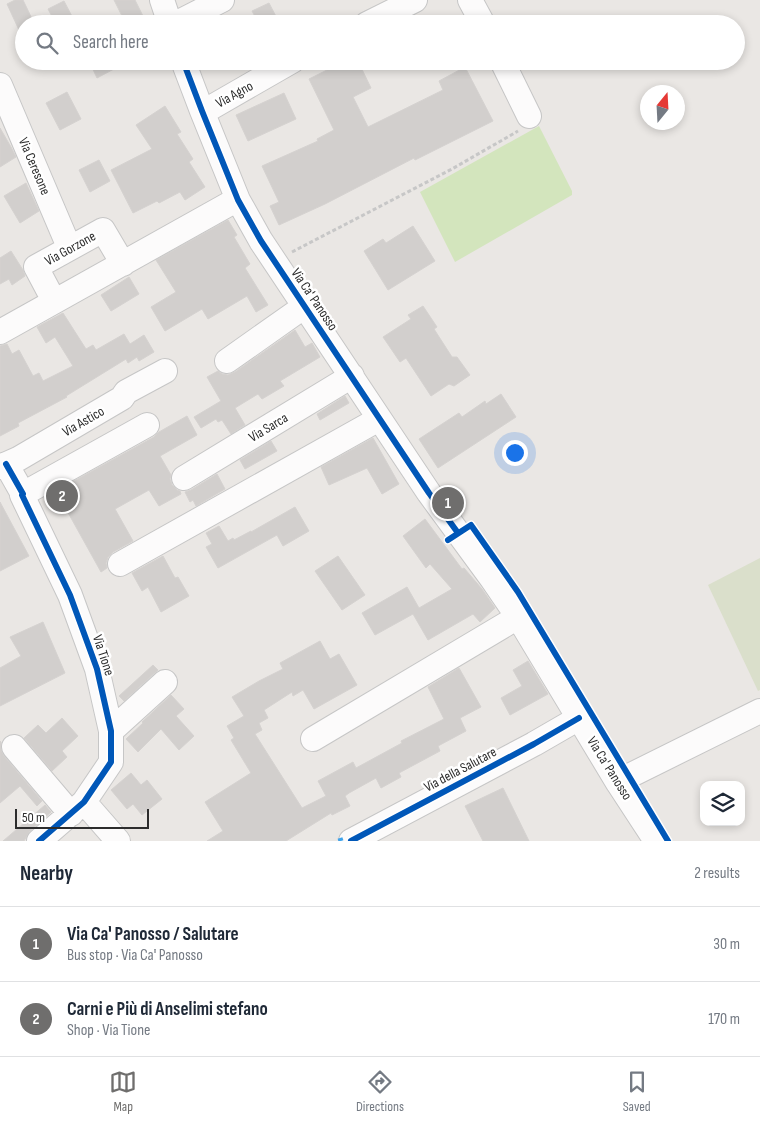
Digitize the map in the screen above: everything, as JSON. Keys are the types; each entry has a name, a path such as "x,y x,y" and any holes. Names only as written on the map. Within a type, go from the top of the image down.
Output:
{"street":[{"path":"162,0 167,15"},
{"path":"193,15 222,0"},
{"path":"385,15 415,0"},
{"path":"470,0 478,15"},
{"name":"Via Ca' Panosso","path":"186,70 238,200 274,262 429,493 518,617 618,783 656,841"},
{"name":"Via Agno","path":"202,111 276,70"},
{"path":"506,70 529,116"},
{"name":"Via Ceresone","path":"0,86 7,118 69,248"},
{"path":"0,332 238,200"},
{"name":"Via Gorzone","path":"54,301 36,267 69,248 103,230 123,264"},
{"name":"Via Ca' Panosso","path":"227,361 304,306"},
{"name":"Via Astico","path":"3,466 122,398 126,392 165,371"},
{"name":"Via Sarca","path":"184,478 352,376"},
{"path":"120,564 379,419"},
{"path":"23,494 147,425"},
{"name":"Via Tione","path":"3,466 23,494 70,595 97,669 111,731 111,762 77,808 39,841"},
{"path":"313,740 518,617"},
{"path":"111,731 165,682"},
{"path":"618,783 760,711"},
{"name":"Via della Salutare","path":"351,841 534,744 579,718"},
{"path":"14,747 77,808 118,841"}],"path":[{"path":"274,262 452,169 531,125 529,116"}],"green space":[{"path":"539,126 572,191 572,195 455,262 420,192"},
{"path":"760,558 760,690 758,691 708,585"}],"building":[{"path":"15,0 23,0 30,15 15,15 15,21 7,4"},
{"path":"114,0 135,0 142,15 122,15"},
{"path":"64,1 71,15 51,15 48,9"},
{"path":"269,3 275,15 254,15 252,11"},
{"path":"93,70 112,70 97,78"},
{"path":"327,70 362,70 371,88 353,97 368,127 443,90 439,81 459,70 467,70 493,121 279,225 270,206 279,202 262,166 318,141 317,139 334,130 309,79"},
{"path":"67,92 81,119 60,130 46,103"},
{"path":"284,93 296,119 248,141 236,115"},
{"path":"165,106 181,132 177,134 193,159 189,162 205,187 185,200 180,192 133,213 111,170 152,149 136,125"},
{"path":"0,128 16,157 0,167"},
{"path":"99,160 110,181 90,192 79,170"},
{"path":"26,183 39,211 20,223 4,196"},
{"path":"228,220 237,235 234,237 250,264 245,268 268,305 256,312 247,296 208,319 202,309 165,331 151,307 176,292 156,260"},
{"path":"413,226 435,261 388,290 364,251 383,239 386,243"},
{"path":"11,251 25,276 12,285 9,279 0,284 0,258"},
{"path":"129,277 139,294 111,311 101,295"},
{"path":"423,306 437,327 434,329 452,357 457,357 470,375 454,386 449,384 431,396 406,358 400,362 383,337 411,319 408,315"},
{"path":"63,313 86,349 93,345 96,350 124,334 130,344 144,335 154,352 139,361 137,357 128,363 126,359 67,397 18,423 19,426 0,436 0,346 7,344 12,354 19,350 33,376 39,373 43,381 73,366 55,337 46,343 37,327"},
{"path":"295,330 305,347 312,343 320,357 280,381 284,386 262,399 258,394 235,408 245,425 231,434 222,420 218,422 216,419 201,428 194,417 221,401 207,377 218,371 228,375 235,372"},
{"path":"501,394 516,417 438,468 419,439 459,413 462,417 485,401 486,404"},
{"path":"345,396 349,403 320,420 317,414"},
{"path":"187,416 197,435 160,456 171,475 172,485 181,494 159,506 149,490 115,509 133,541 113,552 108,557 107,568 101,572 56,491 154,437 159,432"},
{"path":"373,438 399,484 382,494 367,468 329,485 321,467"},
{"path":"271,441 277,451 245,469 240,460"},
{"path":"217,474 225,489 196,506 193,500 190,502 185,492"},
{"path":"0,502 29,556 0,571"},
{"path":"295,507 309,531 283,546 277,535 218,568 206,547 212,544 206,533 219,526 228,541 233,538 234,540"},
{"path":"425,519 462,569 464,568 482,589 495,608 480,622 473,614 428,640 413,614 375,635 362,613 407,587 419,608 452,589 430,564 426,568 403,536"},
{"path":"163,556 175,578 178,577 189,596 161,612 148,587 142,591 132,573"},
{"path":"338,556 365,595 342,610 315,571"},
{"path":"43,622 65,673 0,706 0,668 21,656 10,637"},
{"path":"320,641 330,659 339,654 357,685 314,709 303,690 293,696 292,692 264,710 268,718 259,723 262,730 255,734 302,808 326,796 318,781 353,762 356,768 402,743 401,741 444,719 428,687 459,668 481,707 460,718 466,731 438,746 440,751 399,773 401,777 381,788 376,778 349,793 345,796 350,806 332,815 331,813 286,841 207,841 223,831 205,802 251,773 231,740 234,738 227,726 244,716 232,697 283,669 280,663"},
{"path":"528,661 548,694 510,715 501,698 522,686 513,670"},
{"path":"153,665 158,670 124,701 119,696"},
{"path":"171,695 184,709 176,716 194,736 179,750 161,729 138,752 126,739"},
{"path":"62,718 78,736 62,751 67,757 52,771 24,738 38,725 46,733"},
{"path":"0,741 4,756 42,801 37,806 20,786 0,803"},
{"path":"131,773 141,785 147,780 162,799 142,815 133,804 127,809 111,790"},
{"path":"503,788 529,841 483,841 465,806"},
{"path":"45,805 51,812 30,831 24,841 3,841"}],"cycle path":[{"path":"186,70 238,200 261,241 429,493 458,533"},
{"path":"6,464 23,494 70,595 97,669 111,731 111,762 84,802 39,841"},
{"path":"448,540 471,525 518,592 668,841"},
{"path":"351,841 534,744 579,718"}],"place":[{"name":"Carni e Più di Anselimi stefano","path":"62,496"},
{"name":"Via Ca' Panosso / Salutare","path":"448,503"}]}
